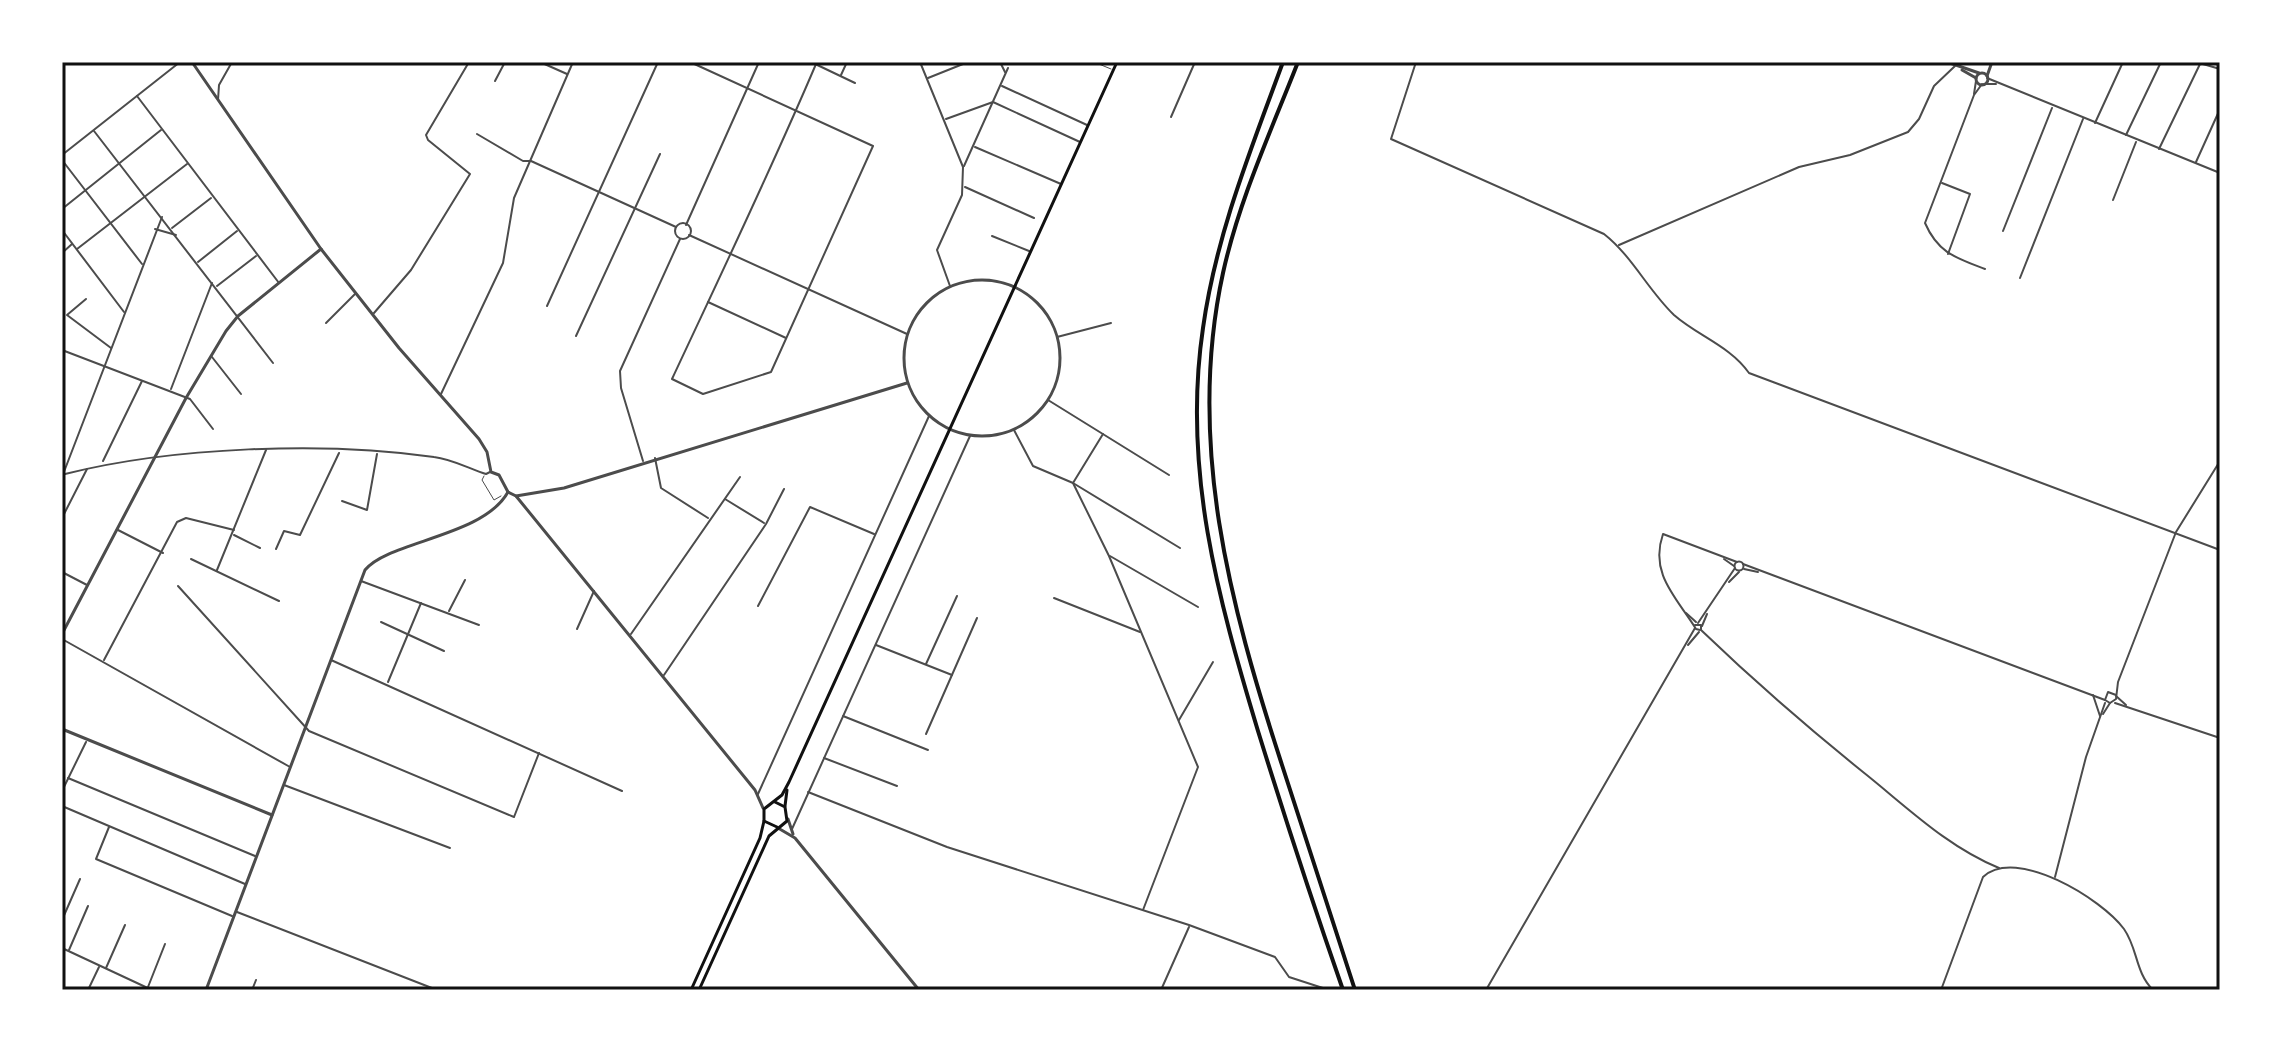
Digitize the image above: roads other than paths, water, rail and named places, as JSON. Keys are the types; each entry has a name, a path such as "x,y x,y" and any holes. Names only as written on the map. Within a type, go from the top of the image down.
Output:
{"highway":[{"path":"1283,62 1230,206 1212,271 1202,331 1198,445 1205,532 1227,628 1282,811 1343,990"},
{"path":"1298,62 1241,207 1223,273 1214,328 1209,444 1217,528 1240,635 1355,990"}],"main road":[{"path":"691,990 760,838 764,809 789,782 1117,62"},
{"path":"699,990 767,840 788,817 785,807 789,782"},
{"path":"773,802 785,807"},
{"path":"764,821 777,827"}],"street":[{"path":"62,155 180,62"},
{"path":"192,62 321,249 479,439 487,452 489,473"},
{"path":"218,102 219,85 232,62"},
{"path":"373,315 411,270 470,174 426,136 469,62"},
{"path":"495,81 505,62"},
{"path":"540,62 568,75"},
{"path":"440,395 503,263 514,198 573,62"},
{"path":"547,306 658,62"},
{"path":"690,62 795,112 873,146 771,372 703,394 672,379 795,112 816,64"},
{"path":"759,62 686,225 689,235 907,334"},
{"path":"811,62 855,83"},
{"path":"840,76 847,62"},
{"path":"920,62 963,167 964,187 937,250 950,286"},
{"path":"927,78 968,62"},
{"path":"1000,62 1006,73"},
{"path":"1171,117 1195,62"},
{"path":"1416,62 1391,139 1604,234 1619,245 1673,313 1726,350 1749,373 2220,550"},
{"path":"1947,62 2125,137 2220,173"},
{"path":"1976,80 1984,75 1992,62"},
{"path":"2095,124 2123,62"},
{"path":"2125,137 2161,62"},
{"path":"2158,150 2198,63 2220,69"},
{"path":"1619,245 1799,167 1850,155 1908,132 1917,123 1934,86 1955,65"},
{"path":"1955,65 1983,84 1997,84"},
{"path":"963,167 1008,68"},
{"path":"1974,95 1983,84 1984,75"},
{"path":"1976,80 1974,95 1925,223 1933,241 1948,255 1985,269"},
{"path":"205,81 219,85"},
{"path":"1000,86 1088,126"},
{"path":"137,96 280,284"},
{"path":"944,119 993,102 1080,142"},
{"path":"2003,231 2053,107"},
{"path":"2195,164 2220,109"},
{"path":"2020,278 2083,119"},
{"path":"62,209 162,129"},
{"path":"94,131 273,363"},
{"path":"477,134 523,161 531,161 676,227 686,225"},
{"path":"2113,200 2136,141"},
{"path":"974,146 1061,184"},
{"path":"62,147 67,151"},
{"path":"576,336 660,154"},
{"path":"62,160 142,264"},
{"path":"77,249 188,163"},
{"path":"1940,183 1970,194 1948,255"},
{"path":"964,187 1034,218"},
{"path":"172,229 213,196"},
{"path":"63,475 106,366 154,229 162,217"},
{"path":"676,227 680,239"},
{"path":"154,229 176,235"},
{"path":"62,230 125,313"},
{"path":"197,262 239,230"},
{"path":"643,461 621,388 620,371 680,239 689,235"},
{"path":"992,236 1031,251"},
{"path":"62,253 73,243"},
{"path":"290,767 62,636 211,356 238,316 321,249"},
{"path":"216,287 257,255"},
{"path":"983,280 1015,287 1046,313 1057,337 1060,370 1048,400 1033,417 1014,430 970,436 950,430 929,416 907,383 903,365 907,334 928,301 950,286 983,280"},
{"path":"171,390 212,282"},
{"path":"326,323 356,293"},
{"path":"86,299 67,315 112,349"},
{"path":"708,302 787,338"},
{"path":"1057,337 1111,323"},
{"path":"62,350 171,390 186,398 213,429"},
{"path":"211,356 241,394"},
{"path":"102,464 143,380"},
{"path":"516,496 564,488 643,461 907,383"},
{"path":"1048,400 1169,475"},
{"path":"757,793 929,416"},
{"path":"1014,430 1033,466 1073,483 1180,548"},
{"path":"1073,483 1103,434"},
{"path":"790,832 970,436"},
{"path":"63,475 102,464 266,449 437,457 499,475 508,492 516,496 664,675 757,793 764,809"},
{"path":"217,570 266,449"},
{"path":"276,549 284,531 300,535 340,451"},
{"path":"342,501 367,510 378,452"},
{"path":"655,458 661,488 709,519"},
{"path":"2100,718 2116,695 2118,682 2176,532 2220,461"},
{"path":"62,462 68,465"},
{"path":"62,518 87,468"},
{"path":"631,634 740,477"},
{"path":"1073,483 1109,556 1198,767 1143,911"},
{"path":"664,675 766,524 784,489"},
{"path":"206,990 360,581 370,564 462,527 508,492"},
{"path":"724,498 766,524"},
{"path":"758,606 810,507 875,534"},
{"path":"104,661 181,520 234,533 260,548"},
{"path":"118,530 163,553"},
{"path":"2153,990 2139,971 2133,947 2119,923 2091,900 2055,879 2020,868 1999,868 1946,840 1794,716 1698,627 1664,583 1657,565 1663,534 1742,568 1763,573 2111,703 2127,705 2220,738"},
{"path":"1109,556 1198,607"},
{"path":"191,559 279,601"},
{"path":"1735,565 1742,568"},
{"path":"1726,585 1735,565"},
{"path":"1486,990 1698,627 1726,585 1742,568"},
{"path":"62,572 89,585"},
{"path":"448,613 465,580"},
{"path":"360,581 479,625"},
{"path":"178,586 306,727 514,817 539,753"},
{"path":"577,629 594,590"},
{"path":"925,665 957,596"},
{"path":"1054,598 1142,633"},
{"path":"387,684 421,601"},
{"path":"926,734 977,618"},
{"path":"381,622 444,651"},
{"path":"874,645 952,675"},
{"path":"331,660 622,791"},
{"path":"1179,721 1213,662"},
{"path":"2055,879 2086,757 2107,692 2118,682"},
{"path":"2093,694 2107,692 2127,705"},
{"path":"2093,694 2100,718"},
{"path":"842,715 928,750"},
{"path":"62,729 272,815"},
{"path":"62,791 88,739"},
{"path":"823,757 897,786"},
{"path":"68,778 257,856"},
{"path":"283,785 450,848"},
{"path":"808,792 962,852 1189,925 1275,957 1289,977 1327,990"},
{"path":"757,793 773,802"},
{"path":"62,806 247,884"},
{"path":"788,817 790,832"},
{"path":"110,825 96,859 437,990"},
{"path":"777,827 790,832 919,990"},
{"path":"1941,990 1983,877 1999,868"},
{"path":"62,920 80,879"},
{"path":"69,951 88,906"},
{"path":"106,969 125,925"},
{"path":"1161,990 1189,925"},
{"path":"147,988 165,944"},
{"path":"62,948 152,990"},
{"path":"88,990 99,966"},
{"path":"252,990 256,980"},
{"path":"133,990 136,982"}],"lane":[{"path":"1094,62 1113,70"},
{"path":"489,473 482,480 494,500 501,496"}]}
